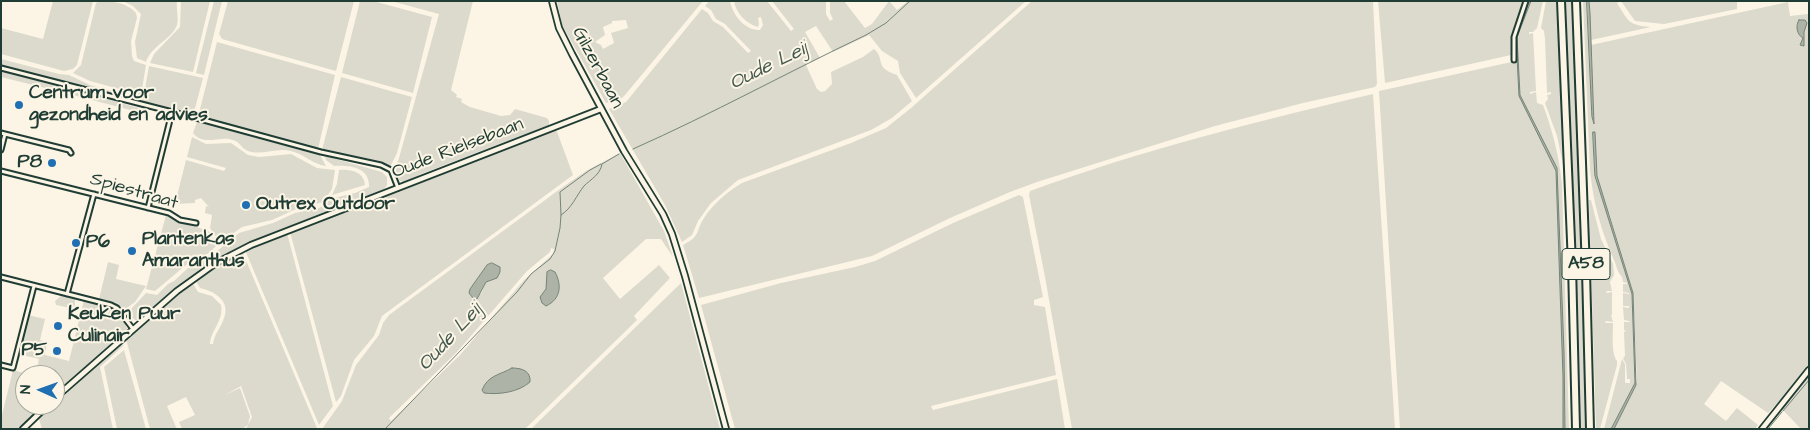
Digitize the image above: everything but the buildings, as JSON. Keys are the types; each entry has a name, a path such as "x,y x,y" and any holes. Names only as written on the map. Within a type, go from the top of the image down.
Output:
{"highway":[{"name":"A58","path":"1561,1 1572,265 1576,429"},
{"name":"A58","path":"1576,1 1590,429"}],"street":[{"name":"Gilzerbaan","path":"552,1 559,28 620,148 663,214 678,245 684,280 694,301 726,429"},
{"path":"1514,60 1514,37 1526,1"},
{"path":"1,68 321,152 386,166 391,170 398,188"},
{"name":"Oude Rielsebaan","path":"65,389 177,291 216,263 251,245 601,109"},
{"path":"148,208 172,112"},
{"path":"1,150 3,133 69,150 71,153"},
{"name":"Spiestraat","path":"1,171 169,213 180,220 196,222"},
{"path":"67,294 94,194"},
{"path":"1,277 111,305 117,308 133,328"},
{"path":"1,366 13,368 34,286"},
{"path":"1762,429 1809,370"},
{"path":"23,429 38,415"}],"shaded area":[{"path":"53,1 93,1 77,65 73,69 64,71 1,54 1,28 43,39"},
{"path":"100,1 120,3 136,13 137,18 131,41 132,56 134,61 146,65 141,95 90,81 73,73 81,65 96,3"},
{"path":"123,1 177,1 177,25 171,34 152,51 146,62 137,58 135,42 141,14 133,6"},
{"path":"181,1 210,1 193,72 150,63 154,54 180,27"},
{"path":"214,1 222,1 204,75 196,73"},
{"path":"228,1 354,1 336,71 222,39 219,34"},
{"path":"360,1 373,1 432,17 413,93 342,73"},
{"path":"391,1 473,1 451,90 457,95 456,97 462,99 461,102 470,107 501,116 510,115 515,109 547,118 549,127 517,137 421,174 405,183 400,181 394,171 439,14"},
{"path":"557,1 703,1 625,95 622,98 606,103 562,25","holes":["626,20 628,28 611,33 614,43 603,49 601,45 595,42 605,35 603,27 612,23 612,21"]},
{"path":"709,1 730,1 733,11 744,25 754,30 760,30 763,25 761,17 758,18 758,27 749,23 739,14 734,1 767,1 791,31 794,29 772,1 826,1 826,14 830,21 833,19 830,13 830,1 844,1 865,28 872,24 889,1 897,10 908,1 1026,1 916,98 900,73 898,61 882,51 869,35 833,52 816,26 805,32 820,58 806,65 817,89 821,92 825,91 832,84 831,72 863,57 874,49 879,56 882,66 897,75 912,101 892,118 871,130 738,180 711,203 698,221 692,235 682,242 665,205 609,109 626,102 702,9 708,13 713,21 723,27 748,53 751,51 725,24 716,19 711,10 705,6"},
{"path":"1032,1 1373,1 1377,84 1375,87 1303,103 1215,126 1037,182 950,218 872,256 699,298 683,245 693,239 704,218 721,198 742,183 851,143 886,128"},
{"path":"1378,1 1526,1 1512,38 1511,55 1385,83"},
{"path":"1528,1 1530,1 1516,37 1517,62 1517,37 1531,1 1543,1 1537,28 1533,32 1529,32 1529,34 1533,33 1536,91 1530,92 1530,94 1536,92 1537,103 1543,105 1547,115 1553,134 1562,184 1569,429 1565,429 1563,324 1563,429 1400,429 1379,91 1516,61 1515,35"},
{"path":"1530,1 1517,37 1520,95 1557,168 1565,429 1563,429 1556,171 1519,96 1516,37"},
{"path":"1546,1 1557,1 1564,169 1557,136 1545,103 1548,99 1547,95 1551,94 1551,92 1547,93 1545,39 1544,31 1541,28"},
{"path":"1565,1 1573,1 1585,299 1587,429 1580,429"},
{"path":"1583,1 1587,1 1592,117 1594,124 1591,45 1788,2 1790,16 1808,14 1809,368 1768,413 1721,381 1704,404 1726,421 1737,408 1758,425 1755,429 1614,429 1637,381 1633,293 1609,213 1607,214 1632,294 1635,383 1611,429 1604,429 1622,359 1625,364 1625,383 1630,383 1630,379 1627,379 1626,364 1623,358 1625,356 1624,332 1626,331 1624,330 1624,322 1630,322 1624,320 1623,307 1629,308 1629,306 1623,306 1623,293 1629,293 1623,292 1623,284 1627,283 1623,282 1605,238 1593,193 1590,170"},
{"path":"1587,1 1589,1 1590,13 1594,124 1592,117"},
{"path":"1589,1 1620,1 1617,3 1633,24 1651,27 1591,40"},
{"path":"1621,1 1737,1 1737,9 1664,24 1635,21"},
{"path":"1799,20 1805,20 1807,23 1804,32 1804,46 1800,45 1803,38 1797,30"},
{"path":"217,42 335,75 318,149 198,117"},
{"path":"1,59 69,75 90,85 143,100 149,66 203,78 193,116 1,65"},
{"path":"1,71 66,88 65,93 1,77"},
{"path":"341,77 412,97 397,153 391,165 322,150"},
{"path":"70,89 139,108 138,112 69,94"},
{"path":"1373,94 1395,429 1072,429 1029,195 1030,191 1157,149"},
{"path":"197,122 320,155 326,166 291,151 253,152 246,150 233,140 202,139 193,133"},
{"path":"556,129 573,175 382,316 374,336 354,360 341,396 336,402 290,232"},
{"path":"1593,132 1595,132 1597,176 1633,293 1636,385 1614,429 1611,429 1635,383 1632,294 1595,176"},
{"path":"192,137 206,144 231,143 248,155 259,157 291,154 317,168 335,170 332,189 323,202 294,210 272,220 242,227 220,243 210,228 212,215 205,213 206,206 209,207 201,198 195,200 195,203 175,204 186,160 224,171 226,168 187,157"},
{"path":"620,153 664,231 673,257 661,239 646,239 603,278 620,299 659,265 670,278 634,316 637,320 525,429 322,429 342,401 356,365 379,335 383,323 389,315 586,171","holes":["551,248 554,249 553,254 524,280 460,355 391,421 389,418 457,352 527,271 550,252","492,263 497,277 486,282 481,294 470,289 487,265","512,368 527,385 506,392 484,393 482,390 485,385 495,376"]},
{"path":"325,156 382,172 387,177 387,185 384,189 275,232 226,254 178,286 138,320 135,320 126,312 146,293 157,295 188,268 211,256 239,233 273,223 295,213 319,208 330,199 355,193 369,187 366,175 362,171 352,167 334,166 326,160"},
{"path":"339,170 356,172 362,177 365,185 332,195 337,184"},
{"path":"1019,195 1023,197 1043,297 1034,300 1034,305 1045,307 1056,375 931,406 933,410 1057,379 1065,429 735,429 701,305 781,283 875,261 953,223"},
{"path":"1589,200 1591,200 1601,239 1613,264 1614,275 1610,282 1612,291 1606,291 1607,293 1612,292 1611,315 1613,322 1606,321 1605,323 1613,323 1613,348 1617,365 1600,429 1596,429"},
{"path":"166,215 210,232 217,245 209,253 186,265 155,291 146,289"},
{"path":"287,233 333,406 319,425 245,250"},
{"path":"242,251 317,428 246,429 248,425 242,429 182,429 179,422 195,415 186,397 167,406 178,429 150,429 126,339 192,282 198,292 212,296 221,305 221,315 210,344 213,344 226,312 225,307 216,294 200,288 195,280","holes":["241,386 252,417 248,425 250,416 240,388 225,395"]},
{"path":"108,262 119,265 116,279 146,286 135,302 124,310 114,302 99,299"},
{"path":"492,263 500,267 497,278 486,282 477,299 473,298 469,293 470,289 487,265"},
{"path":"551,270 555,272 559,282 559,291 555,300 546,306 542,303 540,297 546,289 547,272"},
{"path":"681,283 720,429 531,429"},
{"path":"62,295 75,299 75,309 56,305 55,301"},
{"path":"84,300 110,308 120,316 127,329 65,387 65,365 38,365 39,359 18,354 28,315 45,319 40,340 47,342 45,355 69,361"},
{"path":"122,343 123,346 100,367 113,429 42,429 39,419 43,415 65,415 65,395"},
{"path":"124,350 146,429 117,429 104,367"},
{"path":"512,368 525,371 529,375 530,382 508,392 484,393 482,390 488,381"},
{"path":"13,370 15,371 15,415 34,415 18,429 1,429 1,419"},
{"path":"1809,374 1809,429 1801,429 1781,408"}],"waterway":[{"name":"Oude Leij","path":"633,149 692,122 866,35 886,23 910,1"},
{"name":"Oude Leij","path":"385,429 517,292 531,274 550,259 555,251 561,215 571,205 584,186 597,174 602,164 619,154"},
{"name":"Oude Leij","path":"561,215 560,192 601,164"},
{"path":"1783,411 1809,380"},
{"path":"1768,429 1782,412"}],"place":[{"name":"Centrum voor gezondheid en advies","path":"19,105"},
{"name":"P8","path":"52,163"},
{"name":"Outrex Outdoor","path":"246,205"},
{"name":"P6","path":"76,243"},
{"name":"Plantenkas Amaranthus","path":"132,251"},
{"name":"Keuken Puur Culinair","path":"58,326"},
{"name":"P5","path":"57,351"}]}
